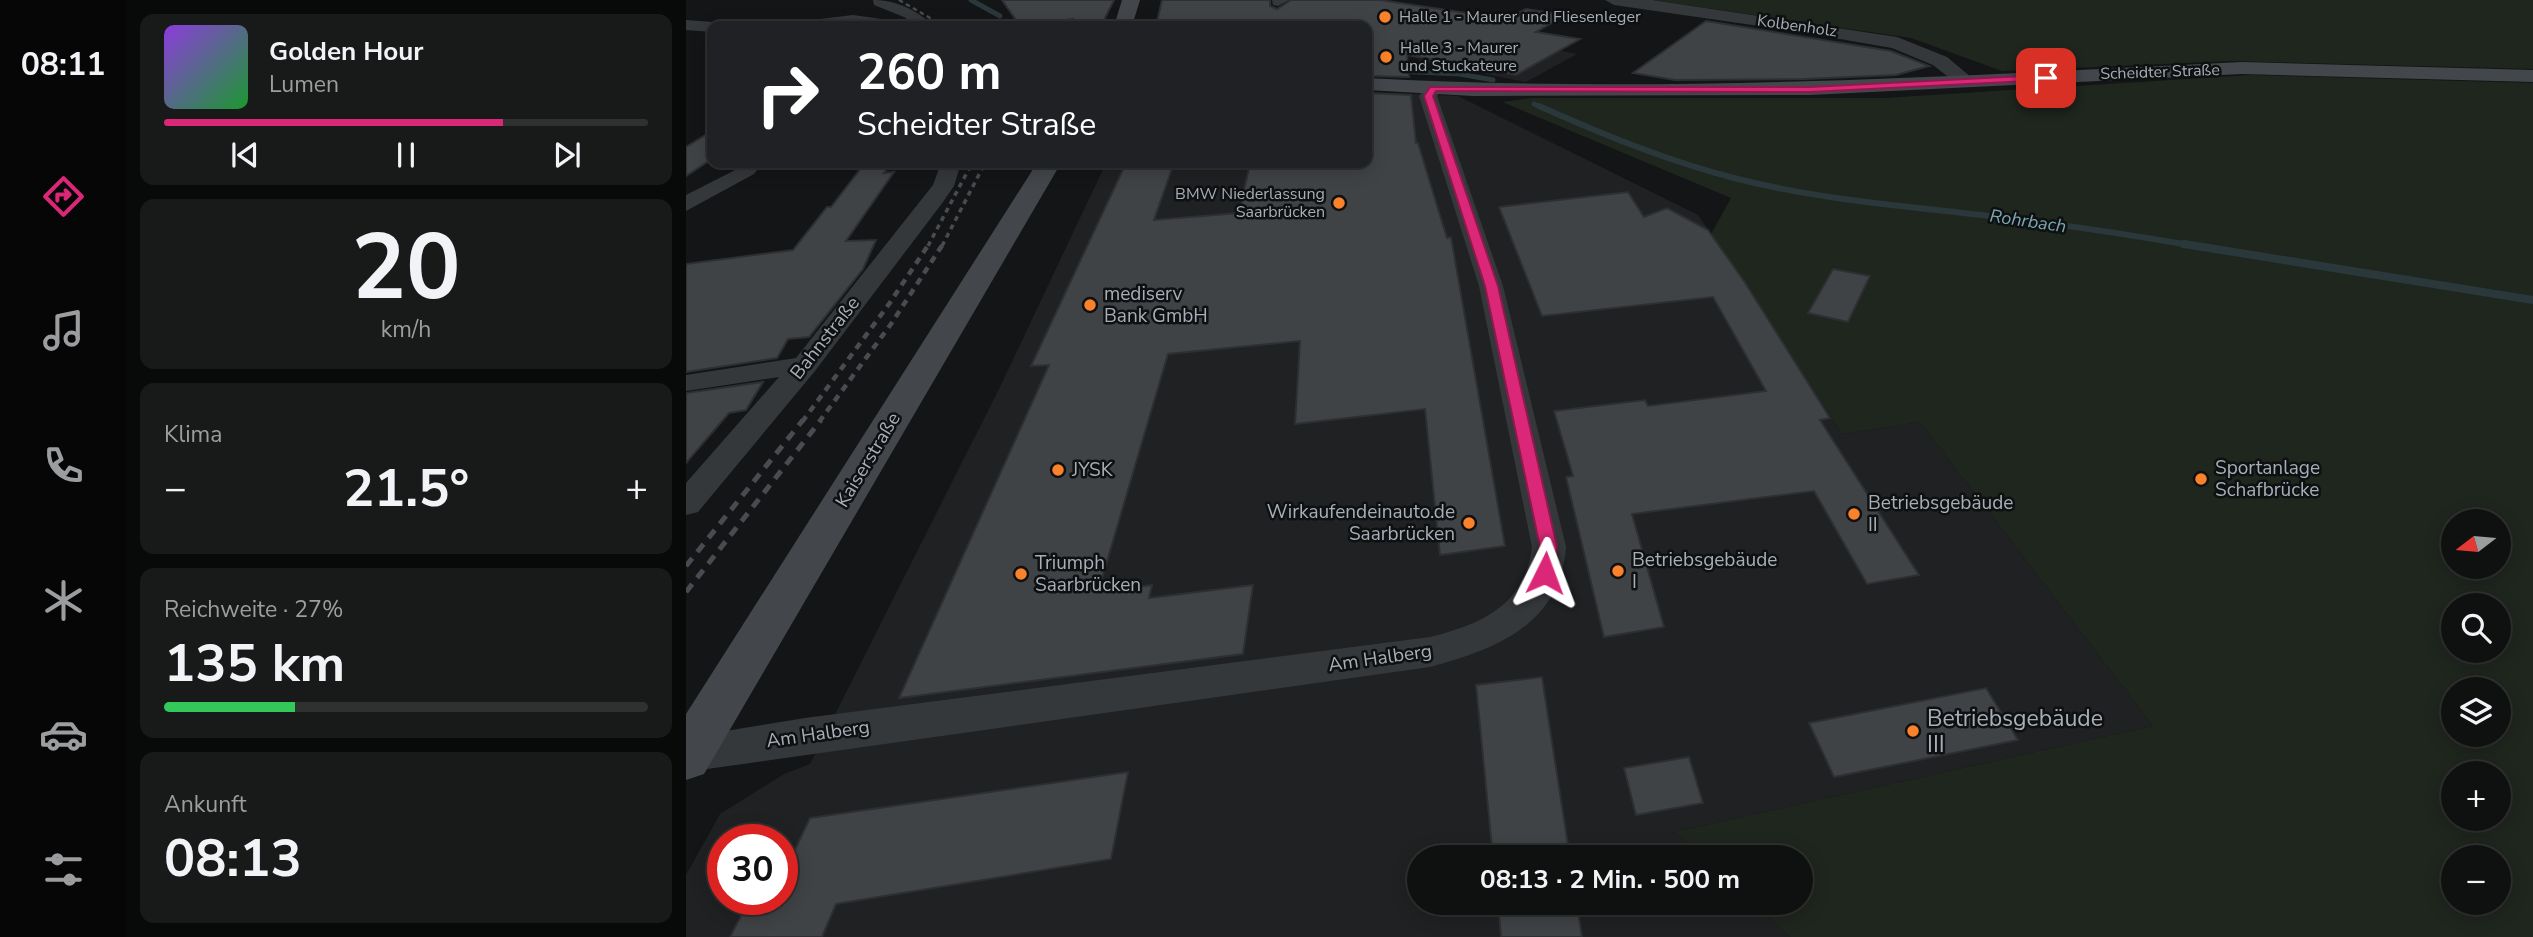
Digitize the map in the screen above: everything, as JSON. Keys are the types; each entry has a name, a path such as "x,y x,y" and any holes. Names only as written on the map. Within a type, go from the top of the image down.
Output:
{"main road":[{"path":"1124,21 1130,0"},
{"name":"Scheidter Straße","path":"1372,84 1433,89 1810,89 2242,68 2533,76"},
{"name":"Kaiserstraße","path":"687,756 1046,168"}],"street":[{"path":"871,0 909,14 918,21"},
{"name":"Kolbenholz","path":"1614,0 1874,37 1927,53 1968,83"},
{"path":"839,21 865,21"},
{"path":"686,25 707,27"},
{"name":"Am Halberg","path":"687,756 818,734 1430,652 1462,644 1491,631 1528,604 1545,573 1549,547 1491,286 1428,96 1433,89"},
{"name":"Bahnstraße","path":"686,504 805,365 939,192 949,168"},
{"path":"686,204 747,170"},
{"path":"686,383 805,365"}],"shaded area":[{"path":"1653,0 2533,0 2533,69 2230,61 2002,71 1911,38"},
{"path":"1478,30 1511,41 1577,54 1526,82 1418,61"},
{"path":"2250,75 2533,83 2533,937 1790,937 1766,915 1813,915 1813,845 1689,845 1674,832 2153,726 1920,422 1842,434 1711,234 1731,198 1502,102 1532,98 1884,98"},
{"path":"1372,92 1458,96 1698,215 1740,275 1842,434 1920,422 2153,726 1674,832 1689,845 1407,845 1407,915 1766,915 1790,937 686,937 686,875 707,837 707,915 798,915 798,824 714,824 720,814 784,774 810,764 1000,387 1104,168 1372,168"}],"building":[{"path":"1002,0 1114,0 1104,21 1017,21"},
{"path":"1162,0 1270,0 1270,6 1277,9 1291,0 1380,0 1506,19 1526,9 1566,15 1536,32 1580,39 1516,75 1407,55 1409,77 1372,76 1372,21 1157,21"},
{"path":"1706,21 1891,51 1929,66 1896,75 1805,79 1675,80 1633,73"},
{"path":"1372,93 1411,95 1416,143 1447,238 1451,237 1505,546 1440,555 1425,409 1295,424 1300,341 1168,354 1098,592 1152,585 1149,598 1253,585 1243,654 899,698 1049,365 1031,366 1124,168 1172,168 1154,220 1239,213 1249,168 1372,168"},
{"path":"707,134 707,162 686,176 686,147"},
{"path":"861,168 888,168 884,173 894,172 846,241 876,240 863,269 809,337 788,339 777,358 686,372 686,264 793,250 827,207 831,207"},
{"path":"1628,192 1644,217 1667,208 1708,230 1744,281 1830,418 1820,420 1919,575 1867,584 1814,491 1632,514 1664,627 1604,637 1566,477 1573,476 1554,411 1645,400 1648,406 1766,391 1713,297 1542,316 1499,207"},
{"path":"1833,269 1870,276 1848,322 1808,313"},
{"path":"763,382 746,410 729,413 686,463 686,393"},
{"path":"1542,677 1568,845 1492,845 1476,685"},
{"name":"Betriebsgebäude III","path":"1986,688 2018,740 1834,777 1809,723"},
{"path":"1689,757 1703,803 1636,815 1624,768"},
{"path":"1128,772 1111,859 836,904 822,937 730,937 741,915 798,915 798,843 810,818"},
{"path":"1499,915 1579,915 1582,937 1501,937"}],"waterway":[{"name":"Rohrbach","path":"971,0 1000,16"},
{"name":"Rohrbach","path":"1395,71 1460,74 1493,80"},
{"name":"Rohrbach","path":"1534,104 1543,108"},
{"name":"Rohrbach","path":"1539,106 1662,156 1769,186 1832,197 2041,222 2195,246"},
{"name":"Rohrbach","path":"2184,244 2533,300"}],"railway":[{"path":"899,0 935,21"},
{"path":"928,246 969,168"},
{"path":"942,246 982,168"},
{"path":"802,422 889,304 929,244"},
{"path":"819,422 891,324 943,244"},
{"path":"686,566 803,420"},
{"path":"686,592 821,420"}],"place":[{"name":"Halle 1 - Maurer und Fliesenleger","path":"1385,17"},
{"name":"Halle 3 - Maurer und Stuckateure","path":"1386,57"},
{"name":"BMW Niederlassung Saarbrücken","path":"1339,203"},
{"name":"mediserv Bank GmbH","path":"1090,305"},
{"name":"JYSK","path":"1058,470"},
{"name":"Sportanlage Schafbrücke","path":"2201,479"},
{"name":"Betriebsgebäude II","path":"1854,514"},
{"name":"Wirkaufendeinauto.de Saarbrücken","path":"1469,523"},
{"name":"Betriebsgebäude I","path":"1618,571"},
{"name":"Triumph Saarbrücken","path":"1021,574"},
{"name":"Betriebsgebäude III","path":"1913,731"}],"route":[{"path":"1545,573 1549,547 1505,344 1491,286 1428,96 1433,89 1810,89 2046,78"}]}
